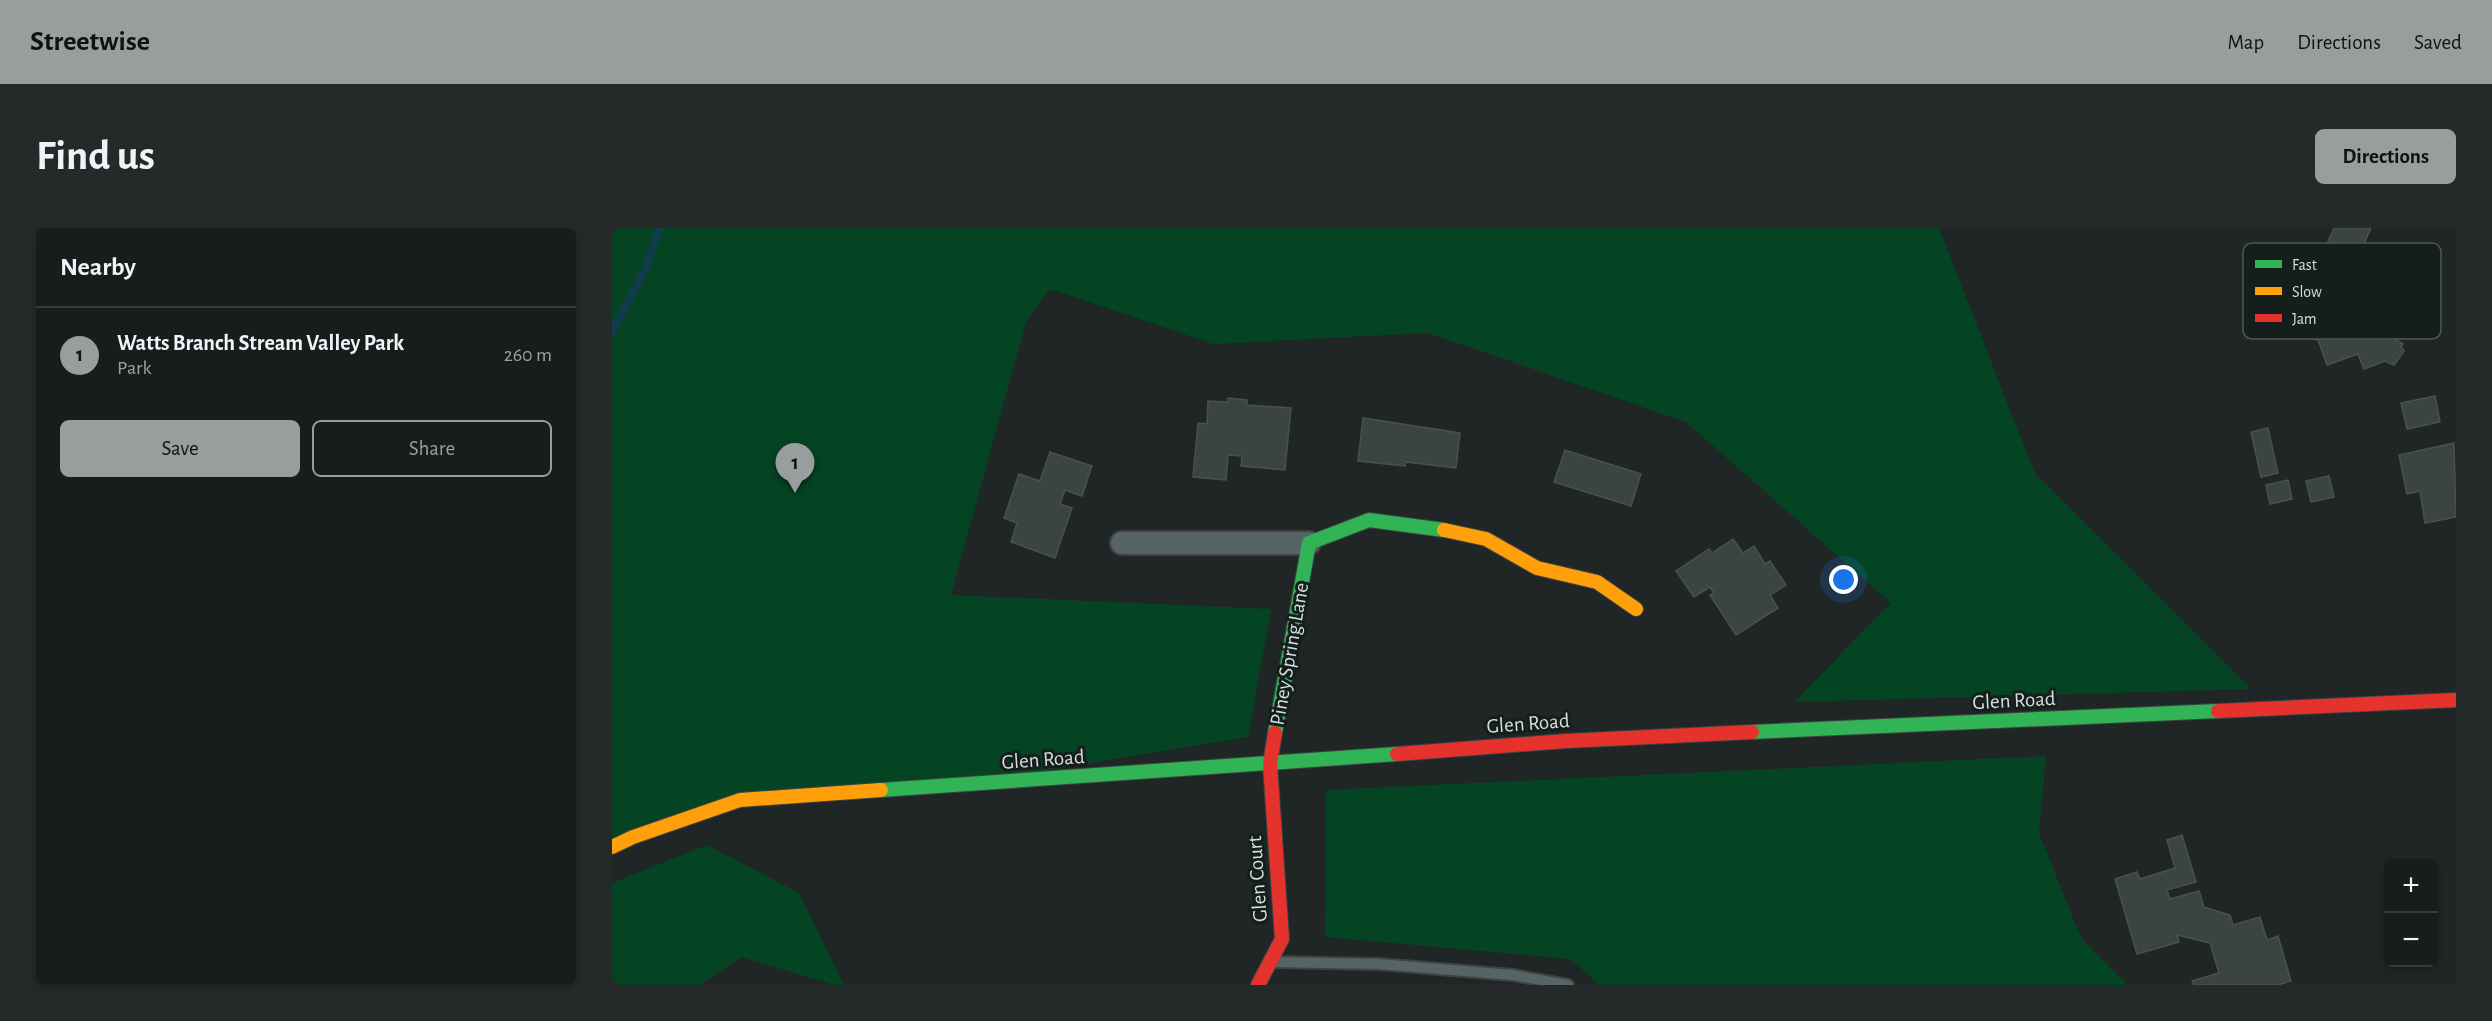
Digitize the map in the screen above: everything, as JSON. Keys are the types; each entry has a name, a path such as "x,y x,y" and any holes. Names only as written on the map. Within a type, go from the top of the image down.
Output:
{"main road":[{"path":"1309,543 1369,520 1426,526 1486,539 1537,568 1597,582 1636,609"},
{"name":"Piney Spring Lane","path":"1270,764 1309,543"},
{"name":"Glen Road","path":"612,847 633,837 740,800 1270,764 1566,741 2456,700"},
{"name":"Glen Court","path":"1257,985 1282,939 1270,764"}],"street":[{"path":"1122,543 1309,543"}],"lane":[{"path":"1270,962 1378,964 1457,970 1513,975 1568,985"}],"green space":[{"path":"612,228 1939,228 2035,474 2251,689 1794,702 1891,603 1686,422 1428,333 1214,344 1050,289 1026,322 951,595 1271,609 1248,737 951,786 740,800 612,847"},
{"path":"2046,756 2039,833 2081,938 2128,985 1599,985 1571,959 1325,937 1326,790"},
{"path":"707,845 799,893 844,985 834,985 741,957 700,985 618,985 612,981 612,883"}],"building":[{"path":"2334,228 2371,228 2364,243 2327,243"},
{"path":"2314,339 2395,339 2403,344 2401,346 2404,351 2394,365 2385,361 2364,369 2358,354 2327,365 2318,340"},
{"path":"2435,396 2440,422 2407,429 2401,403"},
{"path":"1228,398 1247,400 1247,405 1291,408 1285,470 1241,466 1242,456 1228,455 1226,480 1193,477 1198,423 1207,424 1208,401 1228,402"},
{"path":"1363,418 1460,433 1456,468 1406,462 1405,466 1358,461"},
{"path":"2268,428 2278,473 2261,477 2251,432"},
{"path":"2454,443 2456,517 2425,523 2420,491 2407,494 2399,455"},
{"path":"1565,450 1641,474 1631,506 1554,482"},
{"path":"1050,452 1092,466 1082,496 1065,490 1060,504 1072,508 1055,558 1011,542 1017,523 1004,518 1019,474 1040,481"},
{"path":"2329,476 2334,497 2311,502 2306,481"},
{"path":"2288,480 2292,499 2270,504 2266,485"},
{"path":"1733,539 1743,553 1754,546 1765,564 1770,561 1786,585 1770,595 1778,608 1736,635 1710,595 1714,593 1710,587 1694,597 1676,571 1709,549 1712,553"},
{"path":"2182,835 2196,882 2167,890 2170,899 2199,891 2204,907 2230,915 2233,925 2260,917 2267,940 2278,936 2291,981 2278,985 2194,985 2192,981 2219,973 2210,943 2177,935 2179,942 2137,954 2115,879 2137,872 2140,879 2175,868 2167,840"}],"waterway":[{"path":"612,332 645,270 659,228"}],"traffic: fast":[{"path":"1275,733 1309,543 1369,520 1444,530"},
{"path":"1752,732 2218,711"},
{"path":"881,790 1397,754"}],"traffic: slow":[{"path":"1444,530 1486,539 1537,568 1597,582 1636,609"},
{"path":"612,847 633,837 740,800 881,790"}],"traffic: jam":[{"path":"2218,711 2456,700"},
{"path":"1397,754 1566,741 1752,732"},
{"path":"1258,985 1282,939 1270,764 1275,733"}],"place":[{"name":"Watts Branch Stream Valley Park","path":"795,493"}]}
